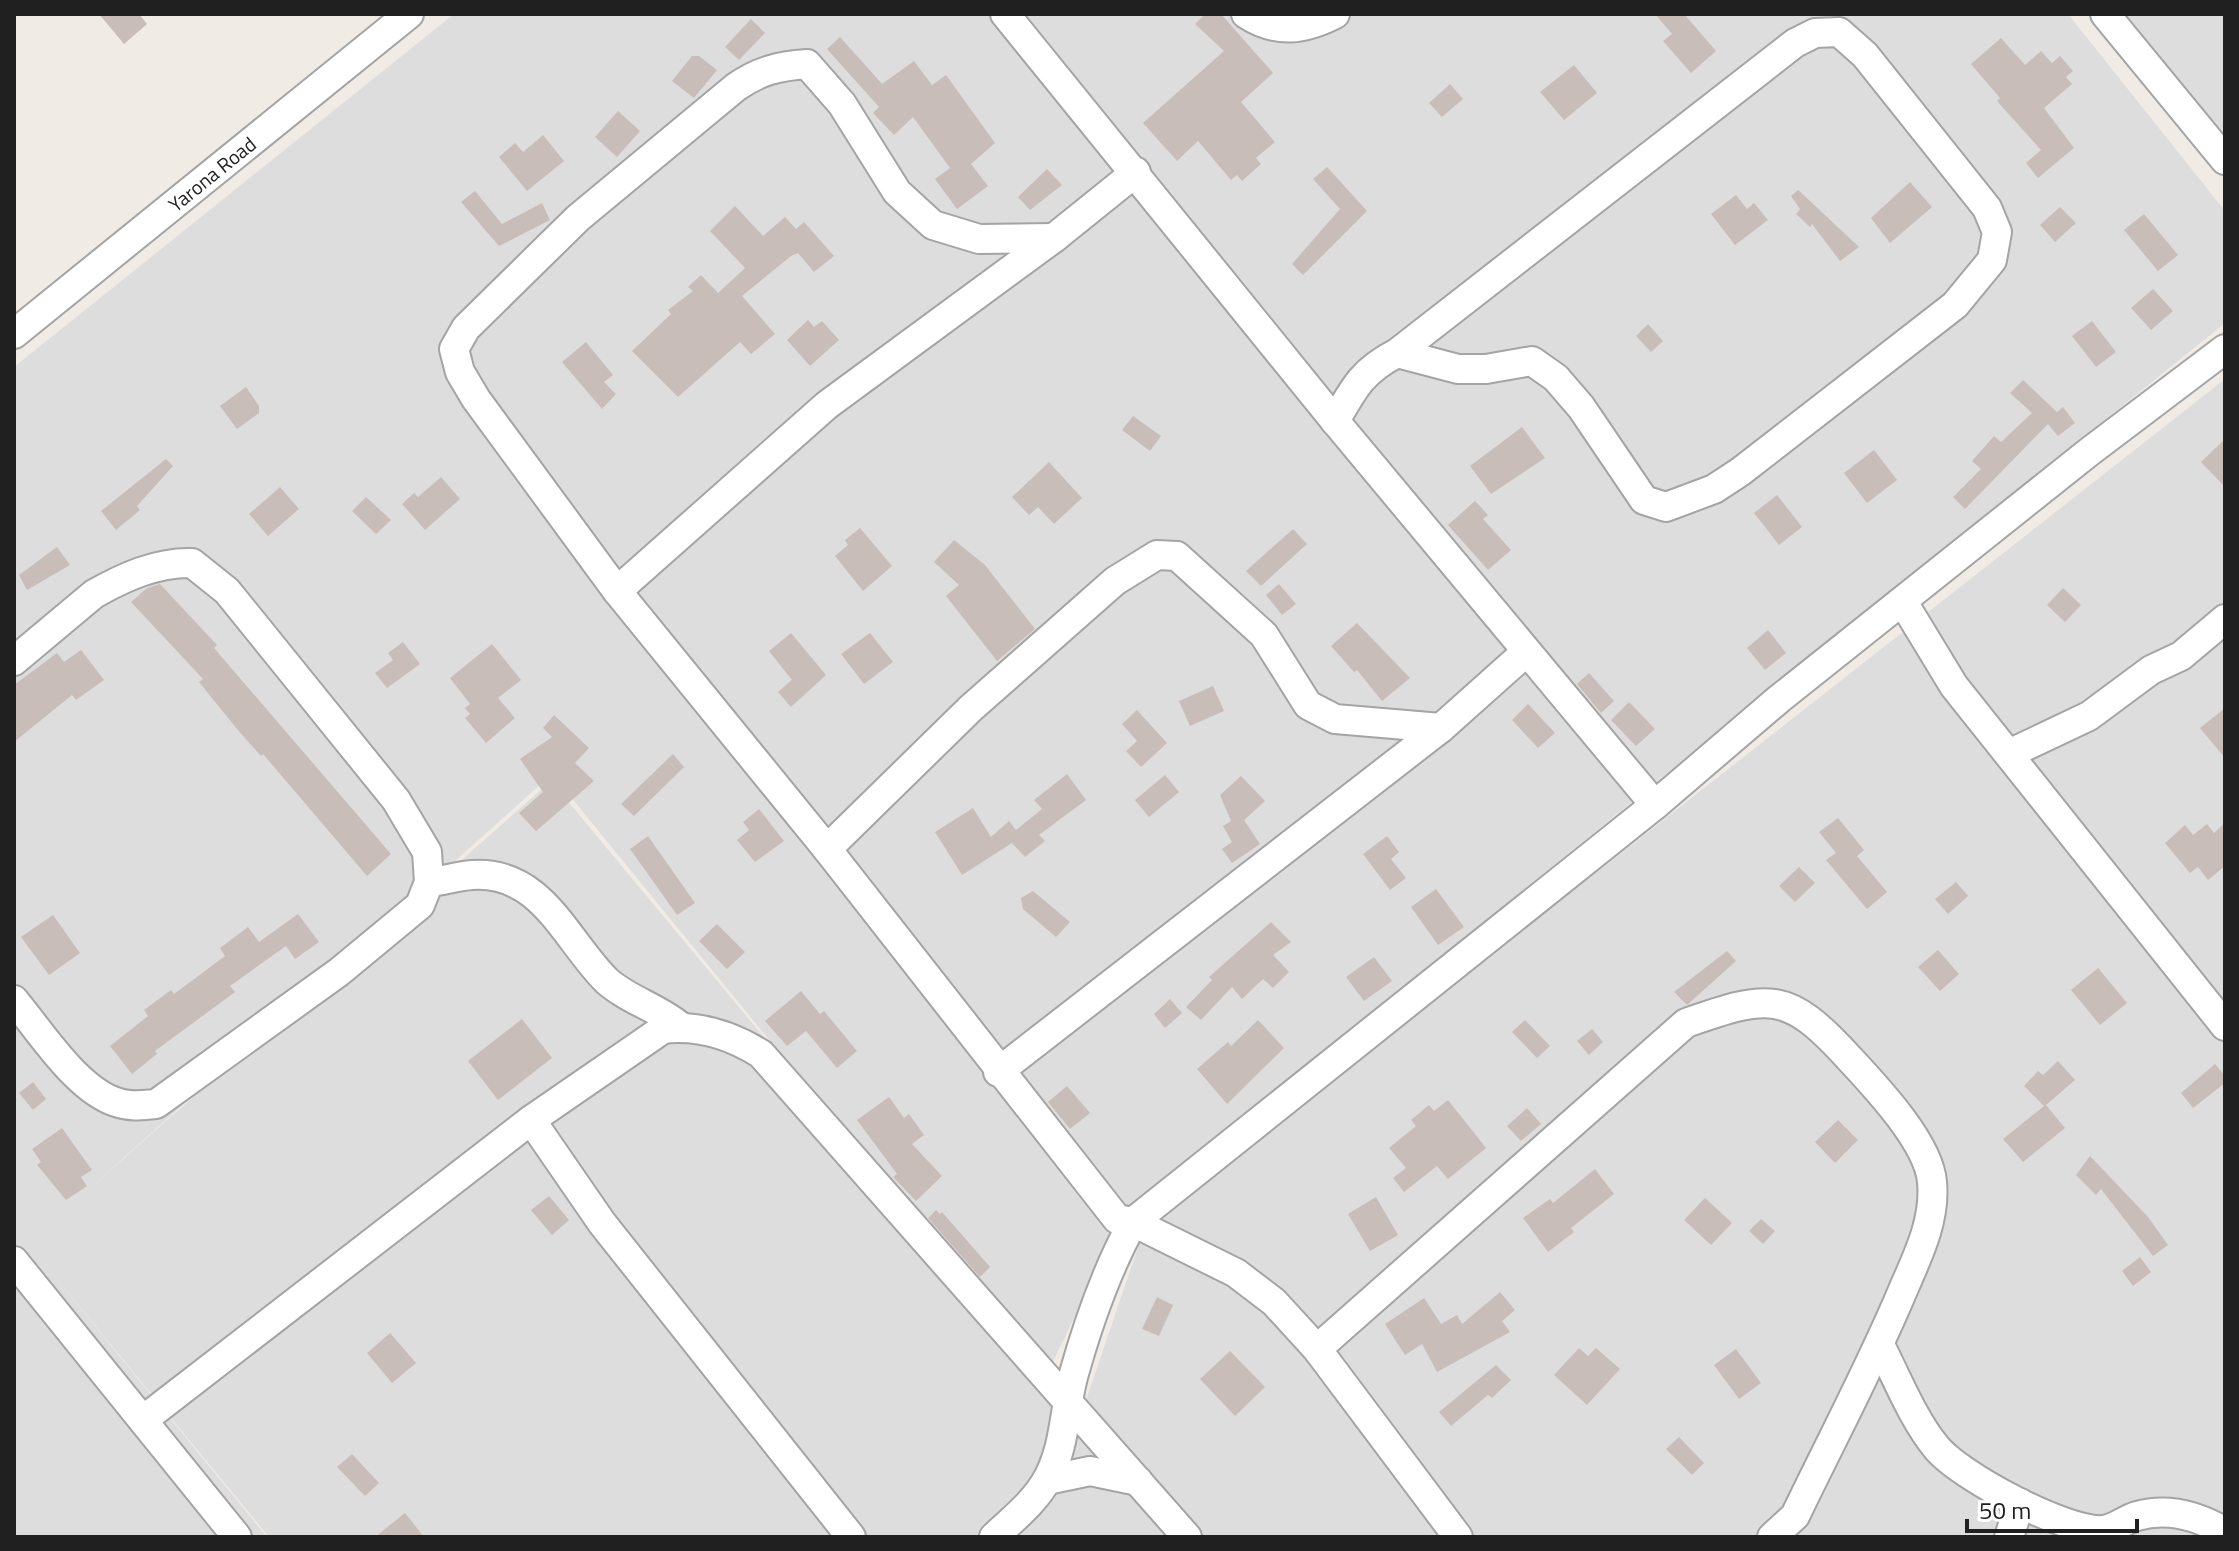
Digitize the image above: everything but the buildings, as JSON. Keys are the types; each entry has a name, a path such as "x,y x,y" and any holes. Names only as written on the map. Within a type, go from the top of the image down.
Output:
{"street":[{"name":"Yarona Road","path":"14,334 409,14"},
{"path":"1005,14 1525,653 1655,805"},
{"path":"1246,14 1279,29 1309,27 1335,14"},
{"path":"2105,14 2225,160"},
{"path":"1335,421 1365,374 1397,353 1795,43 1815,33 1839,32 1865,55 1987,208 1997,232 1992,260 1955,305 1740,472 1714,489 1666,507 1644,500 1581,407 1556,378 1532,361 1486,369 1458,369 1397,353"},
{"path":"1054,238 979,239 933,225 897,192 842,104 807,64 757,72 578,218 466,328 454,349 460,372 476,399 617,591 827,849 998,1072 1117,1219 1133,1222 1236,1273 1274,1302 1317,1349 1458,1537"},
{"path":"617,591 827,405 1054,238 1136,172"},
{"path":"994,1537 1023,1510 1047,1480 1062,1444 1068,1399 1090,1317 1133,1222 1655,805 1779,699 2089,452 2225,349"},
{"path":"827,849 971,708 1115,581 1157,555 1177,556 1264,635 1308,705 1335,719 1441,728"},
{"path":"14,661 109,586 152,567 192,563 227,591 396,800 427,852 429,882 420,905 400,923 339,972 156,1104 115,1102 90,1087 14,1000"},
{"path":"1903,602 1954,686 2011,753 2225,1026"},
{"path":"2011,753 2089,716 2151,670 2181,656 2225,619"},
{"path":"998,1072 1441,728 1525,653"},
{"path":"429,882 473,875 508,880 539,898 562,921 580,954 611,985 666,1014 681,1027"},
{"path":"1317,1349 1686,1023 1737,1005 1777,1001 1821,1026 1868,1078 1925,1154 1932,1181 1930,1216 1924,1240 1880,1345 1795,1516 1772,1537"},
{"path":"143,1420 531,1120 663,1029 681,1027 718,1033 761,1054 1187,1537"},
{"path":"531,1120 602,1223 851,1537"},
{"path":"14,1261 237,1537"},
{"path":"1880,1345 1934,1446 1951,1463 2020,1503 2074,1528 2106,1530 2137,1516 2168,1512 2203,1519 2225,1532"},
{"path":"1047,1480 1090,1471 1138,1481"},
{"path":"2009,1537 2020,1503"}],"shaded area":[{"path":"454,14 2068,14 2225,211 2225,323 1125,1211 1051,1366 1180,1537 269,1537 28,1244 267,1537 14,1537 14,367","holes":["552,774 921,1226 551,781 80,1197"]},
{"path":"2105,14 2225,14 2225,160"},
{"path":"2225,379 2225,1537 1198,1537 1086,1400 1145,1227"}]}
